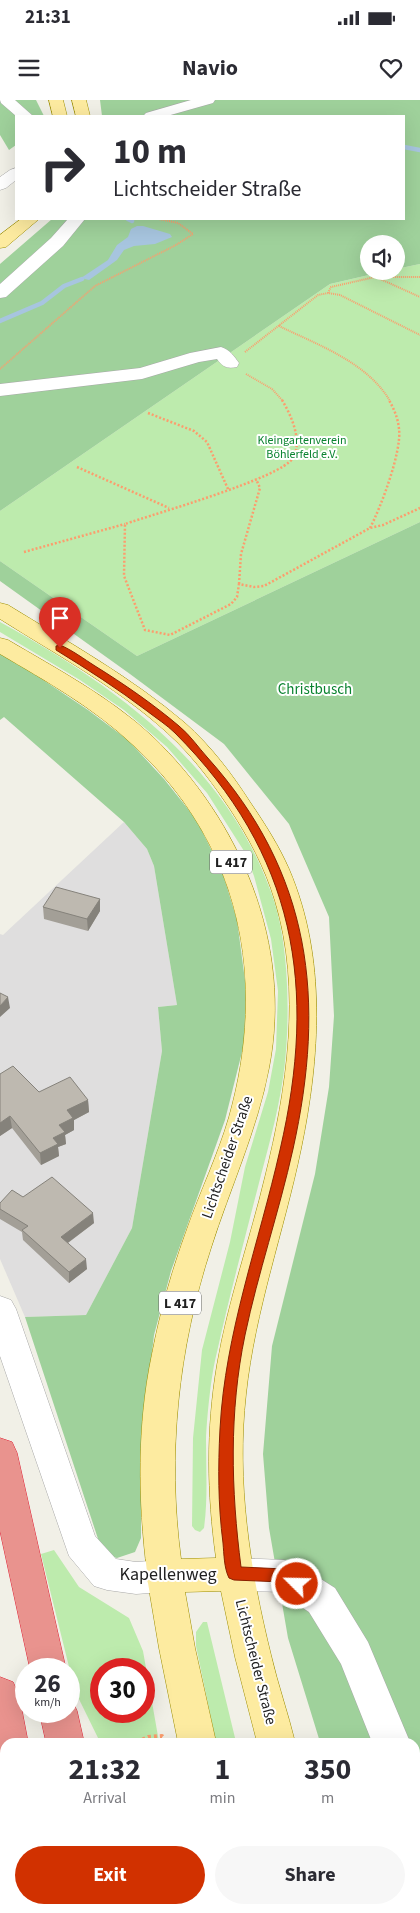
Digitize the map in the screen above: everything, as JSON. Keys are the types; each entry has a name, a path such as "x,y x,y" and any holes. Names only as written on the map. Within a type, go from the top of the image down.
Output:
{"highway":[{"path":"0,1453 46,1658"},
{"path":"0,1695 8,1738"},
{"path":"61,1723 64,1738"}],"main road":[{"path":"56,100 60,115"},
{"path":"79,100 83,115"},
{"path":"0,243 30,220"},
{"name":"Lichtscheider Straße","path":"0,610 119,685 178,730 225,782 260,836 277,872 293,923 301,966 304,1014 300,1068 287,1148 238,1336 229,1398 225,1468 227,1514 234,1574 275,1738"},
{"name":"Lichtscheider Straße","path":"0,645 53,676 115,717 144,742 180,778 204,810 232,864 252,919 258,952 261,979 261,1013 254,1070 244,1115 189,1267 176,1316 166,1367 158,1460 158,1525 163,1576 179,1668 196,1738"},
{"name":"Kapellenweg","path":"163,1576 234,1574"}],"street":[{"path":"6,100 24,115"},
{"path":"155,115 208,100"},
{"path":"0,185 15,174"},
{"path":"0,293 57,242 76,220"},
{"path":"0,390 142,374 197,357 221,353 230,363"},
{"name":"Kapellenweg","path":"0,1309 82,1546 107,1574 136,1578 163,1576"},
{"name":"Kapellenweg","path":"234,1574 284,1576 322,1600 355,1654 389,1738"}],"path":[{"path":"0,368 95,286 176,245 193,234 178,223 164,220"},
{"path":"405,277 420,277"},
{"path":"328,293 331,287 362,280"},
{"path":"382,280 420,297"},
{"path":"24,552 125,524 256,479 279,470 290,462 296,453 294,429 282,398 274,390 230,363 318,295 328,293 340,295 420,335"},
{"path":"279,326 350,362 376,382 392,402 399,430 397,444 379,510 370,528"},
{"path":"148,413 194,431 206,442 228,489"},
{"path":"77,467 169,508"},
{"path":"125,524 124,576 145,630 170,635 231,604 237,597 241,554 260,488 256,479"},
{"path":"239,584 254,587 264,586 370,528 383,526 420,508"},
{"path":"146,1738 162,1736 164,1738"}],"shaded area":[{"path":"124,822 147,849 154,866 177,1005 158,1007 162,1051 132,1228 86,1315 25,1317 0,1259 0,934 3,935"}],"green space":[{"path":"0,100 36,100 44,115 15,115 15,146 9,150 0,135"},
{"path":"100,100 420,100 420,264 405,267 405,235 360,235 360,277 330,284 0,511 0,264 51,220 405,220 405,115 102,115"},
{"name":"Kleingartenverein Böhlerfeld e.V.","path":"420,264 420,522 137,656 0,561 0,511 330,284 360,277 360,280 405,280 405,267"},
{"name":"Christbusch","path":"420,522 420,1738 319,1738 288,1638 269,1528 263,1454 272,1346 315,1174 329,1087 334,1016 329,917 289,824 224,744 0,581 0,561 137,656"},
{"path":"0,622 42,646 124,701 161,733 195,767 225,805 251,846 277,911 287,976 287,1042 285,1062 275,1119 213,1372 206,1440 207,1484 205,1517 204,1528 200,1532 192,1526 193,1438 202,1350 230,1242 245,1167 268,1092 276,1049 278,991 271,939 254,876 244,851 207,793 167,747 124,710 80,680 0,632"},
{"path":"0,651 88,710 128,740 164,779 196,819 222,871 237,920 246,988 244,1044 225,1120 171,1271 154,1335 141,1449 141,1538 135,1552 117,1558 103,1554 25,1317 86,1315 132,1228 162,1051 158,1007 177,1005 154,866 147,849 124,822 4,717 0,720"},
{"path":"54,1550 79,1587 129,1618 143,1651 144,1658 90,1658 90,1722 80,1701 80,1658 67,1658 41,1554"},
{"path":"203,1622 207,1622 235,1738 215,1738 196,1646 196,1632"},
{"path":"155,1719 158,1738 98,1738 91,1723 155,1723"}],"water":[{"path":"143,226 170,234 172,237 155,244 134,246 124,250 117,260 89,280 81,278 108,260 117,245 128,237 131,229"}],"building":[{"path":"56,887 100,899 87,919 43,907"},
{"path":"0,993 8,997 0,1006"},
{"path":"13,1066 39,1092 70,1077 88,1100 67,1110 73,1118 59,1125 65,1132 53,1138 58,1144 40,1153 10,1116 0,1123 0,1074"},
{"path":"52,1177 93,1213 61,1237 86,1259 69,1272 22,1230 28,1226 0,1209 0,1203 12,1190 23,1197"}],"waterway":[{"path":"405,147 420,150"},
{"path":"0,321 42,303 64,286 82,279"}],"route":[{"path":"60,648 119,685 178,730 225,782 260,836 277,872 293,923 301,966 304,1014 300,1068 287,1148 238,1336 229,1398 225,1468 227,1514 234,1574 284,1576 297,1584"}]}
